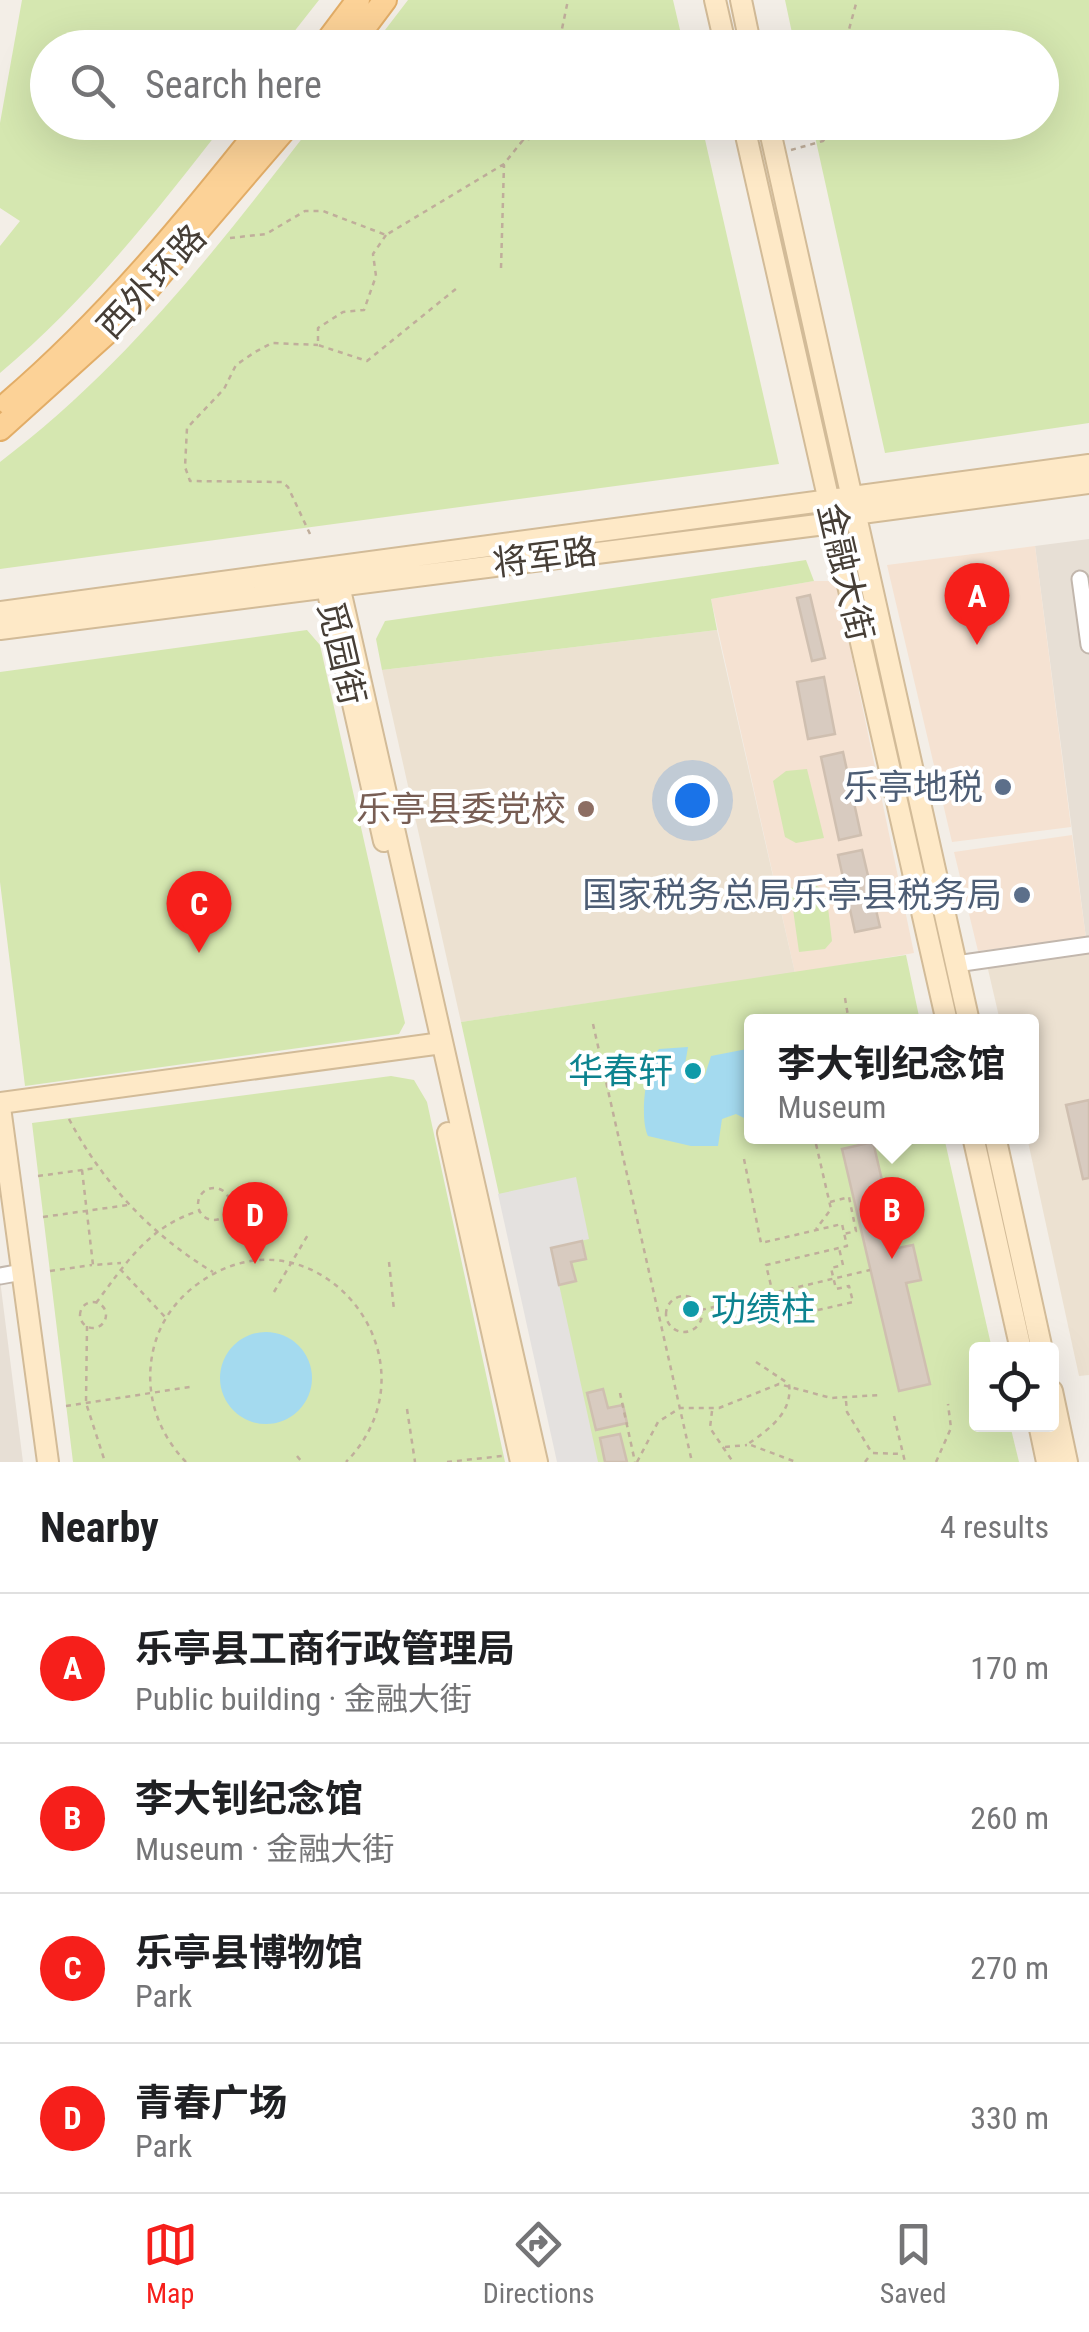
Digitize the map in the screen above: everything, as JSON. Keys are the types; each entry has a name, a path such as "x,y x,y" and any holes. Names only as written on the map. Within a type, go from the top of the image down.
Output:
{"main road":[{"path":"336,30 358,0"},
{"path":"362,30 385,0"},
{"path":"715,0 722,30"},
{"path":"741,0 747,30"},
{"name":"西外环路","path":"0,409 109,307 189,218 251,140"},
{"name":"西外环路","path":"0,429 122,319 276,140"},
{"name":"金融大街","path":"747,140 945,1014"},
{"name":"金融大街","path":"772,140 967,1014"},
{"name":"将军路","path":"0,630 333,578 831,512 1089,465"},
{"name":"将军路","path":"853,506 1089,483"},
{"name":"将军路","path":"0,612 333,578"},
{"name":"觅园街","path":"333,578 436,1044 537,1462"},
{"path":"48,1462 0,1105 436,1044"},
{"name":"觅园街","path":"436,1044 512,1459"},
{"path":"975,1144 1020,1342"},
{"path":"996,1144 1040,1342"},
{"path":"1059,1422 1068,1462"},
{"path":"1040,1432 1047,1462"}],"street":[{"path":"1080,579 1089,645"},
{"path":"956,964 1089,946"},
{"path":"0,1276 22,1272"}],"path":[{"path":"562,30 568,0"},
{"path":"848,30 856,0"},
{"path":"318,345 318,328 328,319 364,310 376,276 373,254 386,235 504,164 523,140"},
{"path":"775,154 824,140"},
{"path":"501,268 504,164"},
{"path":"230,238 266,234 305,211 323,211 386,235"},
{"path":"310,534 282,482 190,481 184,468 187,428 224,389 236,364 272,343 318,345 367,361 457,288"},
{"path":"845,998 848,1014"},
{"path":"593,1024 692,1462"},
{"path":"68,1118 98,1168 130,1205 156,1231 214,1273"},
{"path":"816,1144 830,1209 816,1230"},
{"path":"744,1159 760,1243 842,1224 847,1246 766,1265 779,1319 853,1302 848,1286 836,1289 831,1268 844,1266 839,1248"},
{"path":"38,1176 98,1168"},
{"path":"82,1170 93,1265"},
{"path":"210,1188 220,1189 230,1201 228,1212 219,1219 208,1219 200,1211 198,1199 210,1188"},
{"path":"230,1201 264,1194"},
{"path":"829,1202 848,1197 856,1231 844,1234"},
{"path":"43,1217 130,1205"},
{"path":"104,1462 86,1404 87,1326 81,1312 96,1302 119,1268 156,1231 200,1211"},
{"path":"274,1292 288,1262 309,1234"},
{"path":"184,1461 163,1431 152,1396 151,1362 166,1318 182,1296 214,1273 254,1261 288,1262 319,1274 350,1296 378,1346 382,1376 379,1406 370,1431 346,1462"},
{"path":"389,1262 394,1310"},
{"path":"50,1271 124,1263"},
{"path":"119,1268 166,1318"},
{"path":"701,1310 870,1270"},
{"path":"688,1295 700,1303 703,1318 695,1330 681,1332 668,1325 667,1318 665,1310 673,1298 688,1295"},
{"path":"87,1326 97,1327 104,1321 106,1312 96,1302"},
{"path":"660,1319 667,1318"},
{"path":"756,1362 789,1384 846,1399 880,1395"},
{"path":"636,1462 658,1422 680,1408 712,1409 770,1386 789,1384"},
{"path":"748,1444 786,1409 789,1384"},
{"path":"66,1406 190,1388"},
{"path":"620,1393 636,1462"},
{"path":"846,1399 847,1412 872,1453"},
{"path":"936,1462 951,1428 948,1404"},
{"path":"407,1409 416,1462"},
{"path":"712,1409 710,1428 733,1462"},
{"path":"894,1416 904,1462"},
{"path":"722,1447 748,1444 796,1462"},
{"path":"872,1453 903,1454"},
{"path":"865,1462 872,1453"},
{"path":"297,1456 302,1462"},
{"path":"446,1462 512,1459"}],"shaded area":[{"path":"1089,539 1089,937 1086,938 1035,546"},
{"path":"1035,546 1071,827 952,842 887,565"},
{"path":"814,581 836,581 914,953 795,973 711,599"},
{"name":"乐亭县委党校","path":"717,630 795,973 461,1022 382,670"},
{"name":"国家税务总局乐亭县税务局","path":"1072,835 1086,938 978,951 954,852"},
{"path":"1089,951 1089,1375 1079,1376 1029,1144 1039,1144 1039,1014 998,1014 987,965"},
{"path":"576,1177 589,1239 551,1248 598,1462 557,1462 498,1194"},
{"path":"0,1280 23,1462 0,1462"}],"green space":[{"path":"22,0 319,0 295,30 30,30 30,140 212,140 91,285 0,373 0,246 20,221 0,208 0,123"},
{"path":"408,0 673,0 680,30 385,30"},
{"path":"785,0 1089,0 1089,423 885,453 816,140 1059,140 1059,30 791,30"},
{"path":"301,140 705,140 779,464 0,569 0,462 46,425 130,345"},
{"path":"806,560 814,581 711,599 717,630 382,670 376,639 385,621"},
{"path":"307,630 320,645 405,1023 399,1034 25,1086 0,882 0,672"},
{"path":"807,769 824,838 796,843 785,837 773,781 786,771"},
{"path":"815,885 826,891 832,941 825,949 799,952 790,888"},
{"path":"906,955 919,1014 744,1014 744,1144 946,1144 990,1342 969,1342 969,1432 1012,1432 1019,1462 558,1462 461,1022"},
{"path":"391,1076 414,1080 427,1102 505,1462 73,1462 32,1123"}],"water":[{"path":"688,1047 683,1076 695,1084 705,1075 711,1056 744,1050 744,1118 736,1114 722,1119 718,1146 691,1146 648,1136 645,1091 659,1049"},
{"path":"266,1332 284,1335 299,1345 309,1360 309,1396 299,1411 284,1421 266,1424 248,1421 233,1411 223,1396 220,1378 223,1360 233,1345 248,1335"}],"building":[{"path":"810,595 825,658 812,661 797,598"},
{"path":"824,677 835,734 808,739 797,682"},
{"path":"843,752 861,835 839,840 821,757"},
{"path":"862,850 880,927 855,932 838,855"},
{"path":"1089,1100 1089,1178 1083,1179 1066,1105"},
{"path":"873,1144 898,1248 913,1245 921,1280 906,1283 930,1384 899,1391 842,1149"},
{"path":"582,1241 586,1259 571,1262 576,1281 559,1285 551,1248"},
{"path":"603,1389 608,1408 623,1405 627,1423 596,1430 587,1393"},
{"path":"620,1434 627,1462 605,1462 600,1438"}],"place":[{"name":"乐亭县工商行政管理局","path":"977,645"},
{"name":"乐亭地税","path":"1003,787"},
{"name":"乐亭县委党校","path":"586,809"},
{"name":"国家税务总局乐亭县税务局","path":"1022,895"},
{"name":"乐亭县博物馆","path":"199,953"},
{"name":"华春轩","path":"693,1071"},
{"name":"李大钊纪念馆","path":"892,1259"},
{"name":"青春广场","path":"255,1264"},
{"name":"功绩柱","path":"691,1309"}]}
